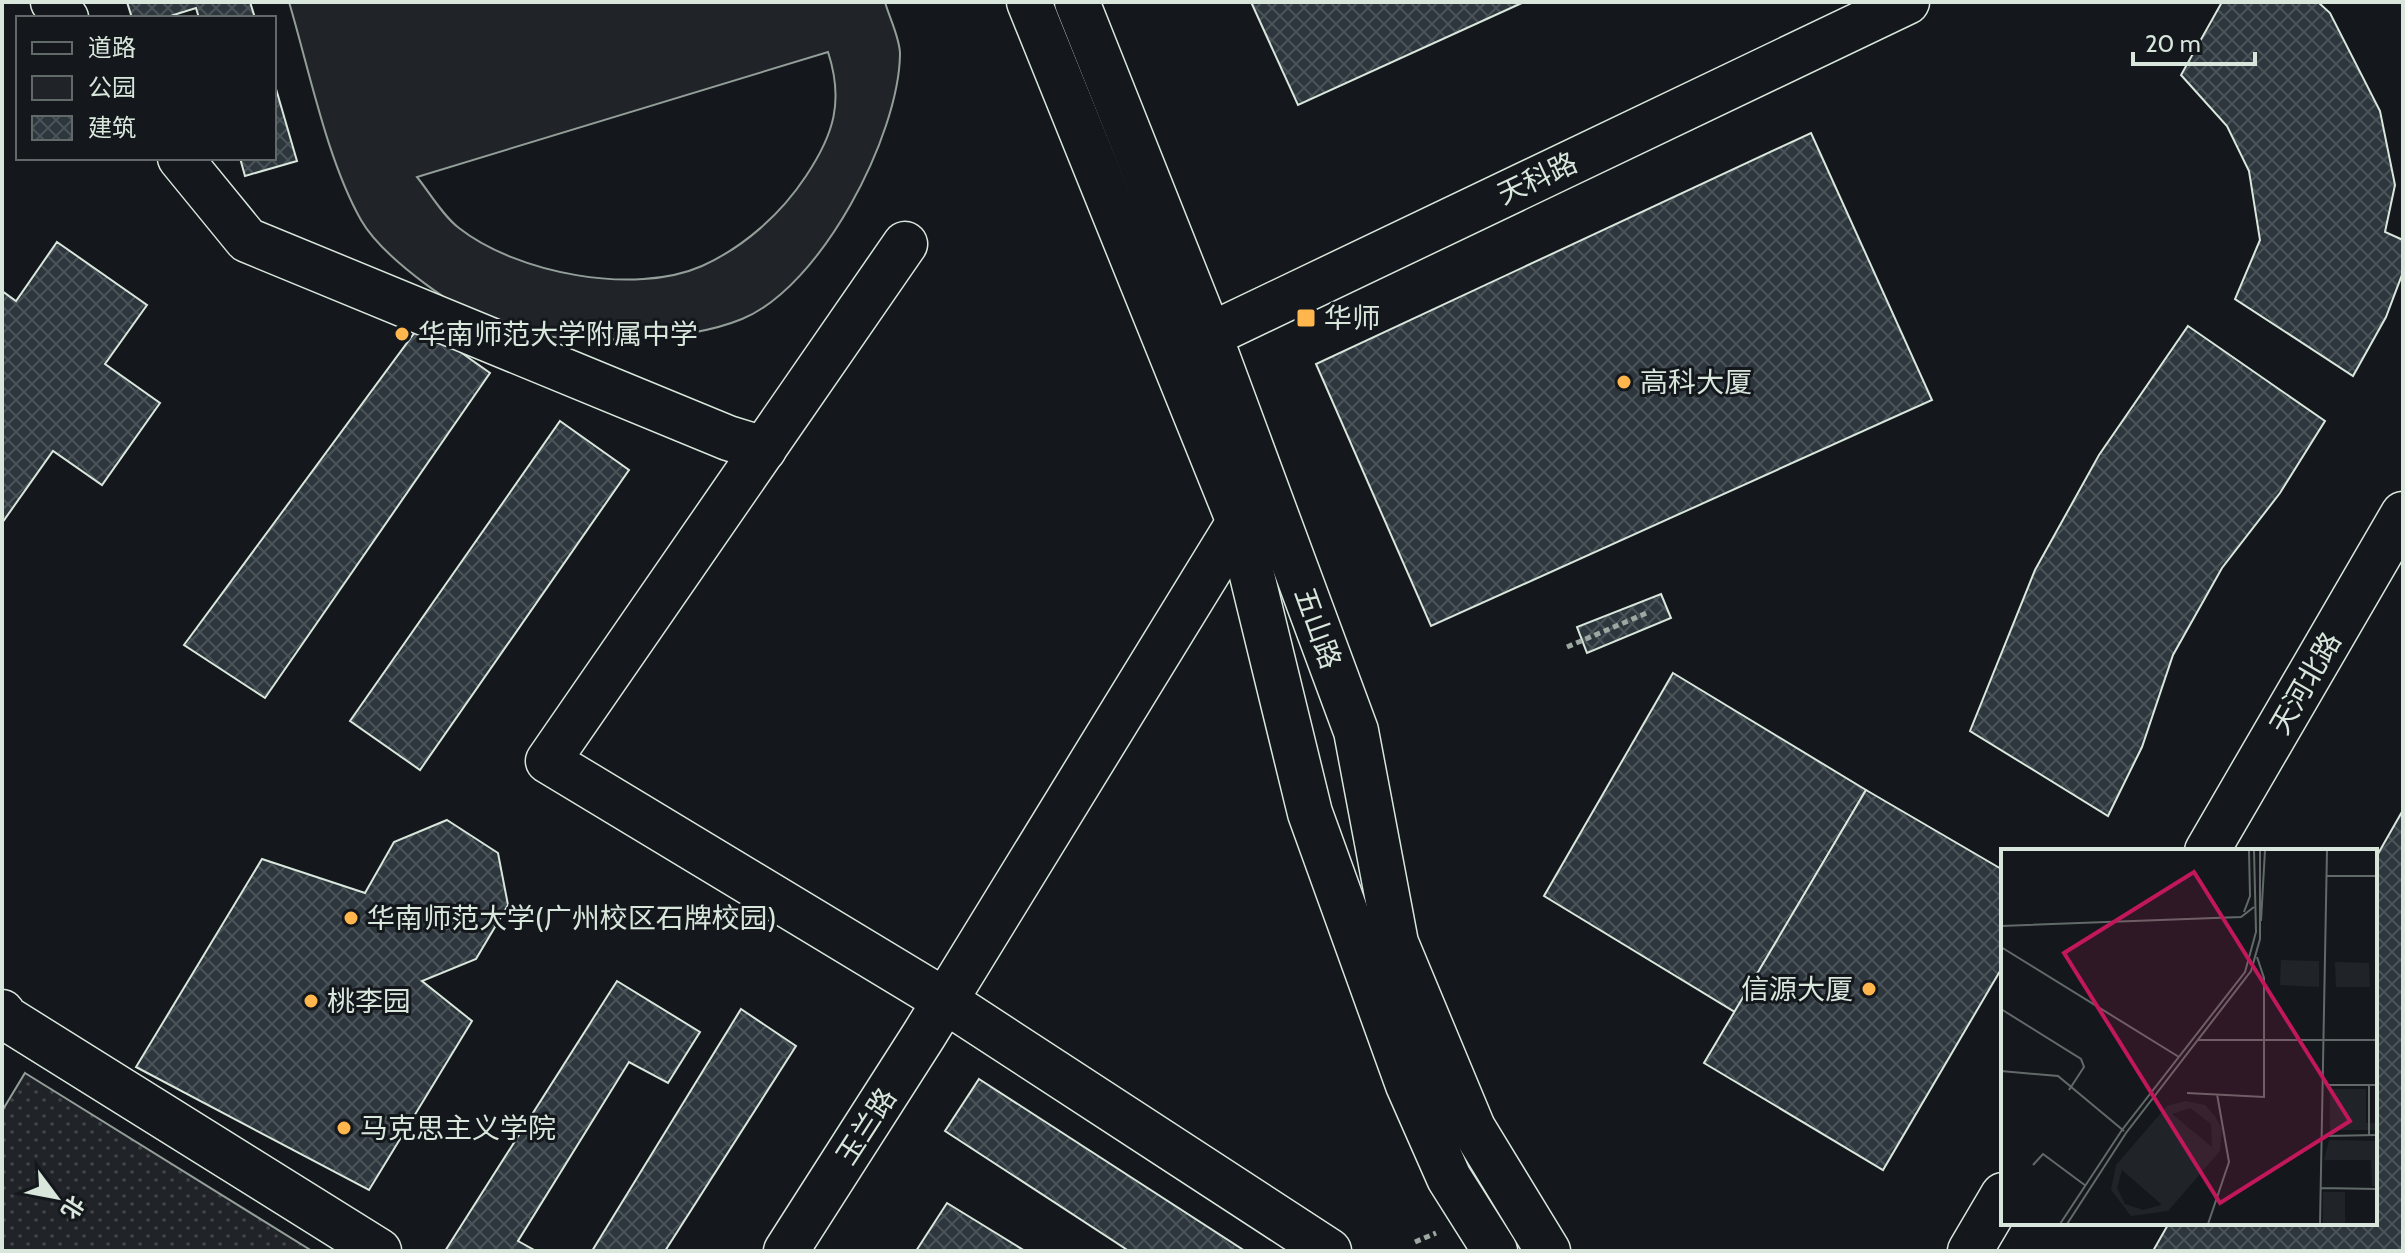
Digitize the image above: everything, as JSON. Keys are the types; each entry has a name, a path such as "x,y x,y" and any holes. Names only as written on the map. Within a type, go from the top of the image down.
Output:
{"main road":[{"name":"五山路","path":"1029,2 1239,522 1310,813 1427,1134 1461,1199 1495,1251"},
{"name":"五山路","path":"1077,2 1209,334 1356,731 1396,943 1473,1128 1548,1251"},
{"name":"天科路","path":"1169,355 1907,2"},
{"path":"182,160 247,240 728,438 764,449"},
{"path":"905,244 548,761 944,1000 1329,1251"},
{"name":"天河北路","path":"2208,849 2403,514"},
{"name":"玉兰路","path":"786,1251 1239,522"},
{"path":"3,1018 362,1247"},
{"path":"1970,1251 2001,1198"}],"path":[{"path":"1567,647 1649,612"}],"green space":[{"path":"289,2 885,2 900,54 896,88 886,126 850,205 800,276 771,302 742,319 689,333 624,339 558,338 504,328 467,311 404,267 371,235 338,170","holes":["828,52 833,70 834,117 824,146 796,190 747,239 702,266 674,275 610,279 543,268 511,257 483,244 453,223 417,177"]},
{"path":"25,1073 312,1251 2,1251 2,1111"}],"building":[{"path":"127,2 250,2 254,16 198,16 196,8 170,16 131,16"},
{"path":"1251,2 1524,2 1298,105"},
{"path":"2222,2 2318,2 2330,13 2380,111 2395,185 2385,232 2403,240 2403,272 2386,317 2353,376 2235,299 2260,240 2249,171 2227,126 2181,75"},
{"path":"276,89 297,161 245,176 241,160 276,160"},
{"name":"高科大厦","path":"1811,133 1932,400 1431,626 1316,364"},
{"path":"57,242 147,305 105,364 160,403 102,485 53,451 2,523 2,291 16,301"},
{"path":"421,324 490,373 265,698 184,645"},
{"path":"2188,326 2325,421 2280,493 2222,568 2173,655 2142,747 2108,816 1970,731 2035,570 2099,455"},
{"path":"560,421 629,470 420,770 350,721"},
{"path":"1661,594 1671,618 1587,653 1577,627"},
{"path":"1673,673 1866,790 1735,1012 1544,896"},
{"name":"信源大厦","path":"1866,790 2001,869 2001,969 1883,1170 1704,1063"},
{"path":"2403,810 2403,1251 2153,1251 2168,1225 2377,1225 2377,856"},
{"name":"桃李园","path":"447,820 498,853 508,905 476,959 422,981 472,1021 369,1190 136,1067 262,859 365,893 394,842"},
{"path":"617,981 700,1032 668,1083 629,1062 518,1241 536,1251 445,1251"},
{"path":"741,1009 796,1046 665,1251 592,1251"},
{"path":"979,1079 1245,1251 1129,1251 945,1131"},
{"path":"947,1203 1025,1251 916,1251"}],"place":[{"name":"华师","path":"1306,318"},
{"name":"华南师范大学附属中学","path":"402,334"},
{"name":"高科大厦","path":"1624,382"},
{"name":"华南师范大学(广州校区石牌校园)","path":"351,918"},
{"name":"信源大厦","path":"1869,989"},
{"name":"桃李园","path":"311,1001"},
{"name":"马克思主义学院","path":"344,1128"}]}
